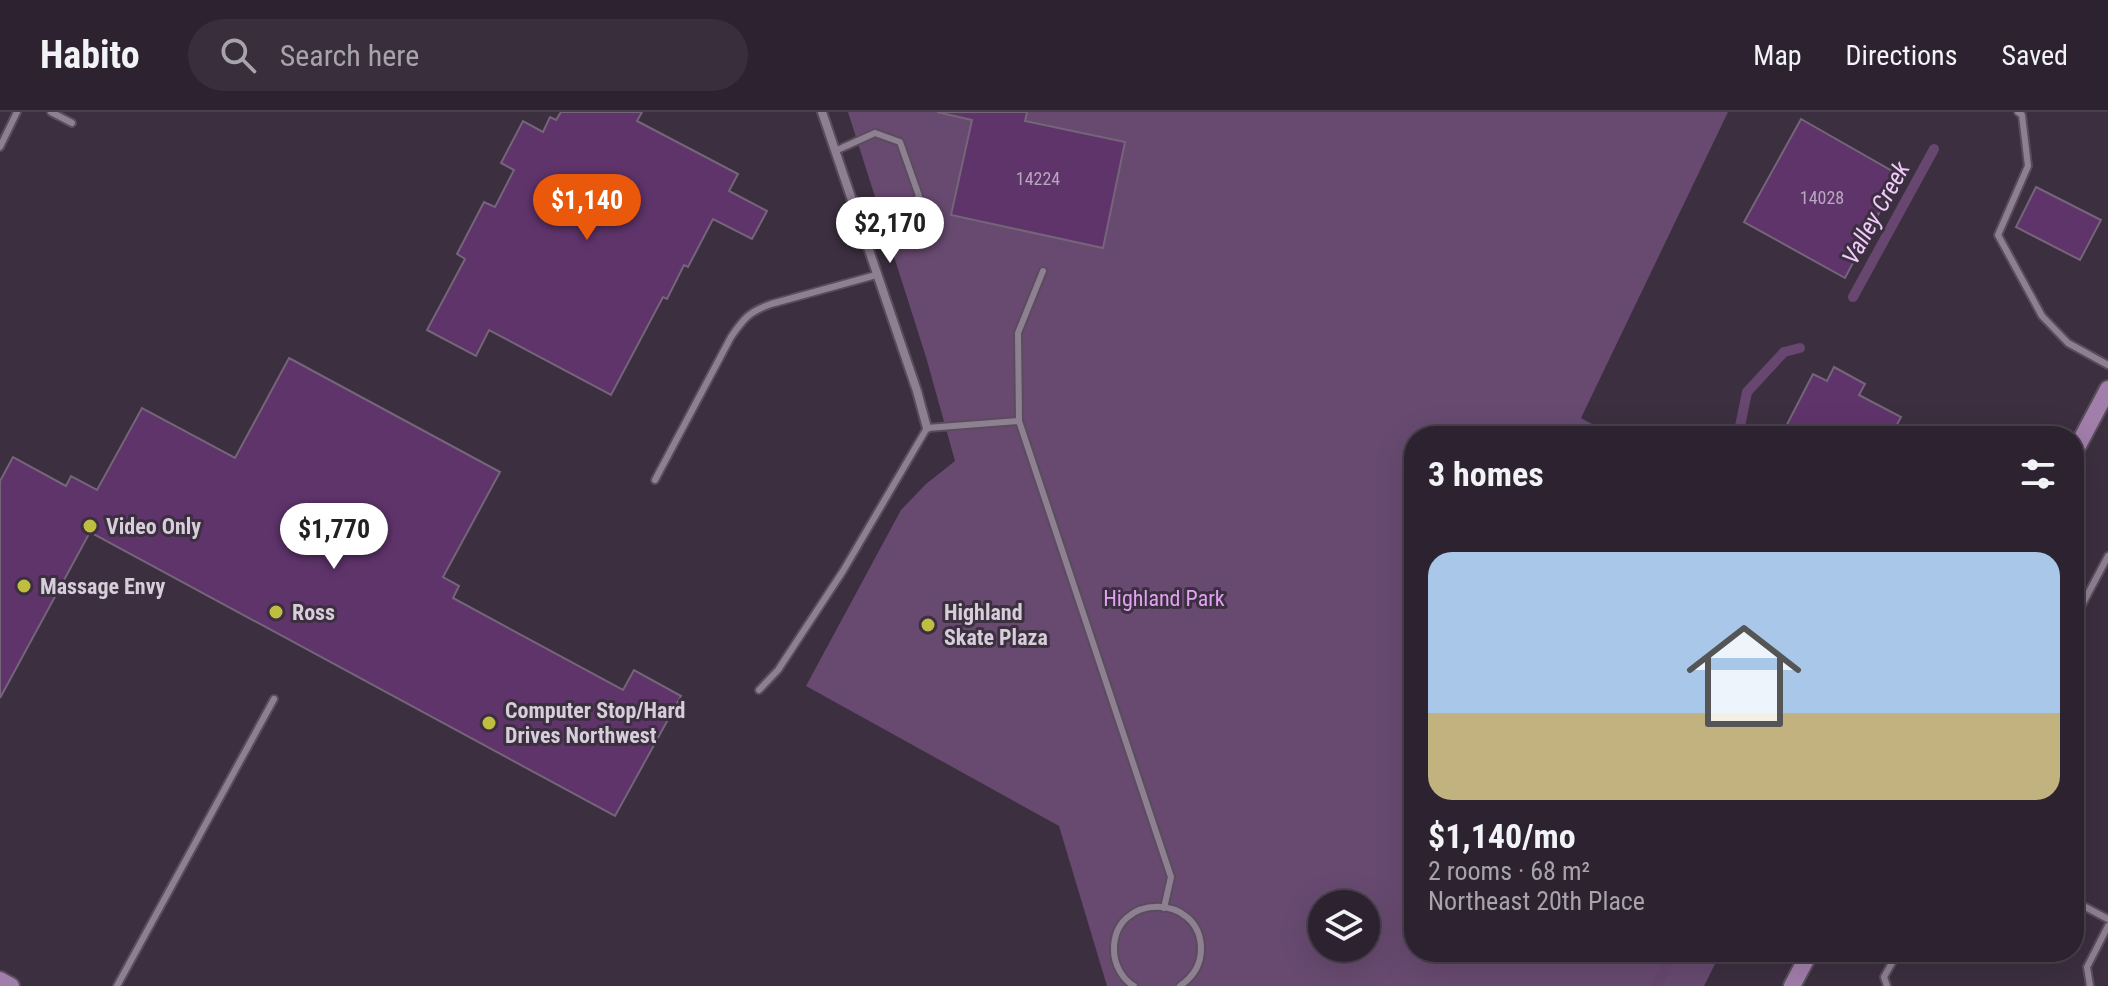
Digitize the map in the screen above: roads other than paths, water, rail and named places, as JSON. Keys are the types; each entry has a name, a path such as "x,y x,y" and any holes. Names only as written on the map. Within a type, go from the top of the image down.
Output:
{"main road":[{"path":"2084,434 2108,389"},
{"path":"1792,986 1805,962"},
{"path":"0,980 11,986"}],"street":[{"path":"822,112 927,428"}],"lane":[{"path":"0,147 17,112"},
{"path":"51,112 72,123"},
{"path":"2018,112 2022,115 2028,166 1998,235 2042,316 2068,343 2108,365"},
{"path":"835,151 875,133 900,142 919,196 910,209 861,231"},
{"path":"1043,271 1018,333 1019,421 1171,877 1164,908"},
{"path":"655,480 731,337 745,317 771,304 876,275"},
{"path":"759,690 778,670 843,571 927,428 1019,421"},
{"path":"2084,601 2108,556"},
{"path":"117,986 274,699"},
{"path":"1134,986 1120,972 1114,959 1113,945 1125,919 1136,910 1150,906 1178,911 1190,919 1198,932 1200,961 1194,974 1180,986"},
{"path":"2084,906 2108,919"},
{"path":"2090,986 2087,967 2108,926"},
{"path":"1887,986 1884,977 1892,962"}],"waterway":[{"name":"Valley Creek","path":"1853,297 1934,149"},
{"name":"Valley Creek","path":"1740,426 1747,392 1784,352 1800,348"},
{"name":"Valley Creek","path":"1656,986 1666,962"}],"place":[{"name":"Video Only","path":"90,526"},
{"name":"Massage Envy","path":"24,586"},
{"name":"Ross","path":"276,612"},
{"name":"Highland Skate Plaza","path":"928,625"},
{"name":"Computer Stop/Hard Drives Northwest","path":"489,723"}],"park label":[{"name":"Highland Park","path":"1164,598"}]}
